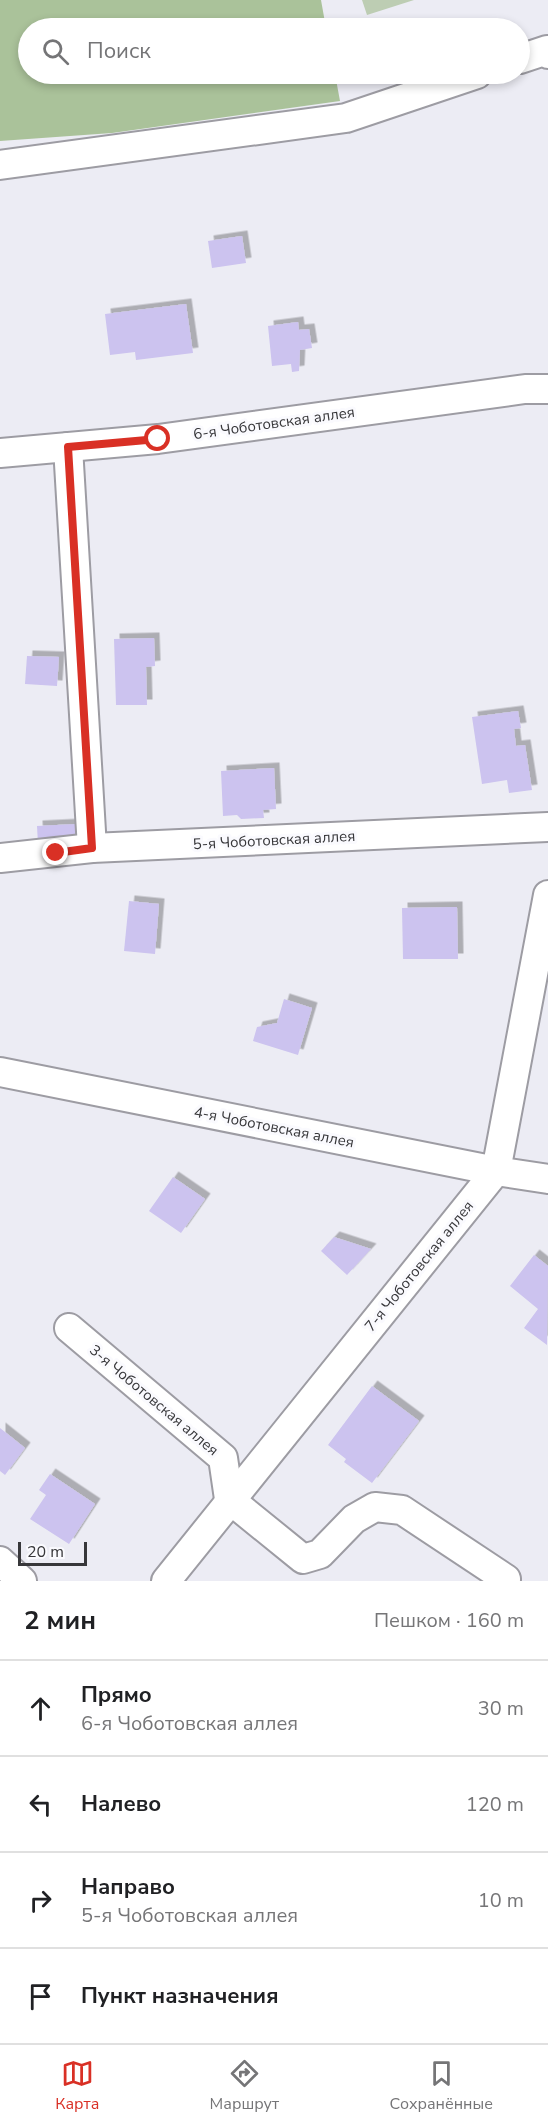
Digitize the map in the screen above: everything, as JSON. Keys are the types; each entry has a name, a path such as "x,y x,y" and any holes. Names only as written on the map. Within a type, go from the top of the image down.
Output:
{"street":[{"path":"530,55 547,50 548,54"},
{"path":"0,165 346,118 447,84"},
{"name":"6-я Чоботовская аллея","path":"0,453 158,439 525,389 548,389"},
{"path":"68,447 92,848"},
{"name":"5-я Чоботовская аллея","path":"0,858 92,848 548,827"},
{"name":"7-я Чоботовская аллея","path":"166,1581 229,1499 496,1171 548,895"},
{"name":"4-я Чоботовская аллея","path":"0,1072 496,1171 548,1179"},
{"name":"3-я Чоботовская аллея","path":"69,1328 223,1458 229,1499"},
{"path":"229,1499 303,1560 320,1554 354,1519 375,1507 402,1510 506,1579"},
{"path":"0,1561 22,1581"}],"green space":[{"path":"0,0 321,0 324,18 18,18 18,84 337,84 340,101 112,133 0,141"},
{"path":"362,0 414,0 367,15"}],"building":[{"path":"242,236 246,263 212,268 208,241"},
{"path":"186,304 193,353 136,360 135,352 110,355 105,314"},
{"path":"298,322 299,330 309,329 312,348 300,350 299,371 292,372 291,364 272,366 268,326"},
{"path":"154,638 155,666 146,667 147,705 116,705 114,639"},
{"path":"27,656 59,657 57,686 25,684"},
{"path":"518,711 521,728 514,729 516,746 525,745 532,790 509,793 507,780 482,784 472,717"},
{"path":"274,768 276,809 263,810 264,818 241,819 237,815 223,816 221,771"},
{"path":"77,824 78,843 38,844 37,826"},
{"path":"129,901 159,904 155,954 124,951"},
{"path":"457,907 458,959 403,959 402,908"},
{"path":"284,999 312,1008 298,1055 253,1041 257,1027 277,1023"},
{"path":"173,1177 205,1199 181,1233 149,1211"},
{"path":"334,1237 371,1249 347,1275 321,1251"},
{"path":"534,1255 548,1266 547,1345 524,1328 538,1309 510,1286"},
{"path":"372,1386 419,1421 372,1483 344,1462 346,1459 328,1445"},
{"path":"0,1428 25,1448 5,1475 0,1471"},
{"path":"50,1474 95,1504 69,1544 30,1519 46,1495 39,1490"}],"route":[{"path":"56,853 92,848 68,447 158,439"}]}
